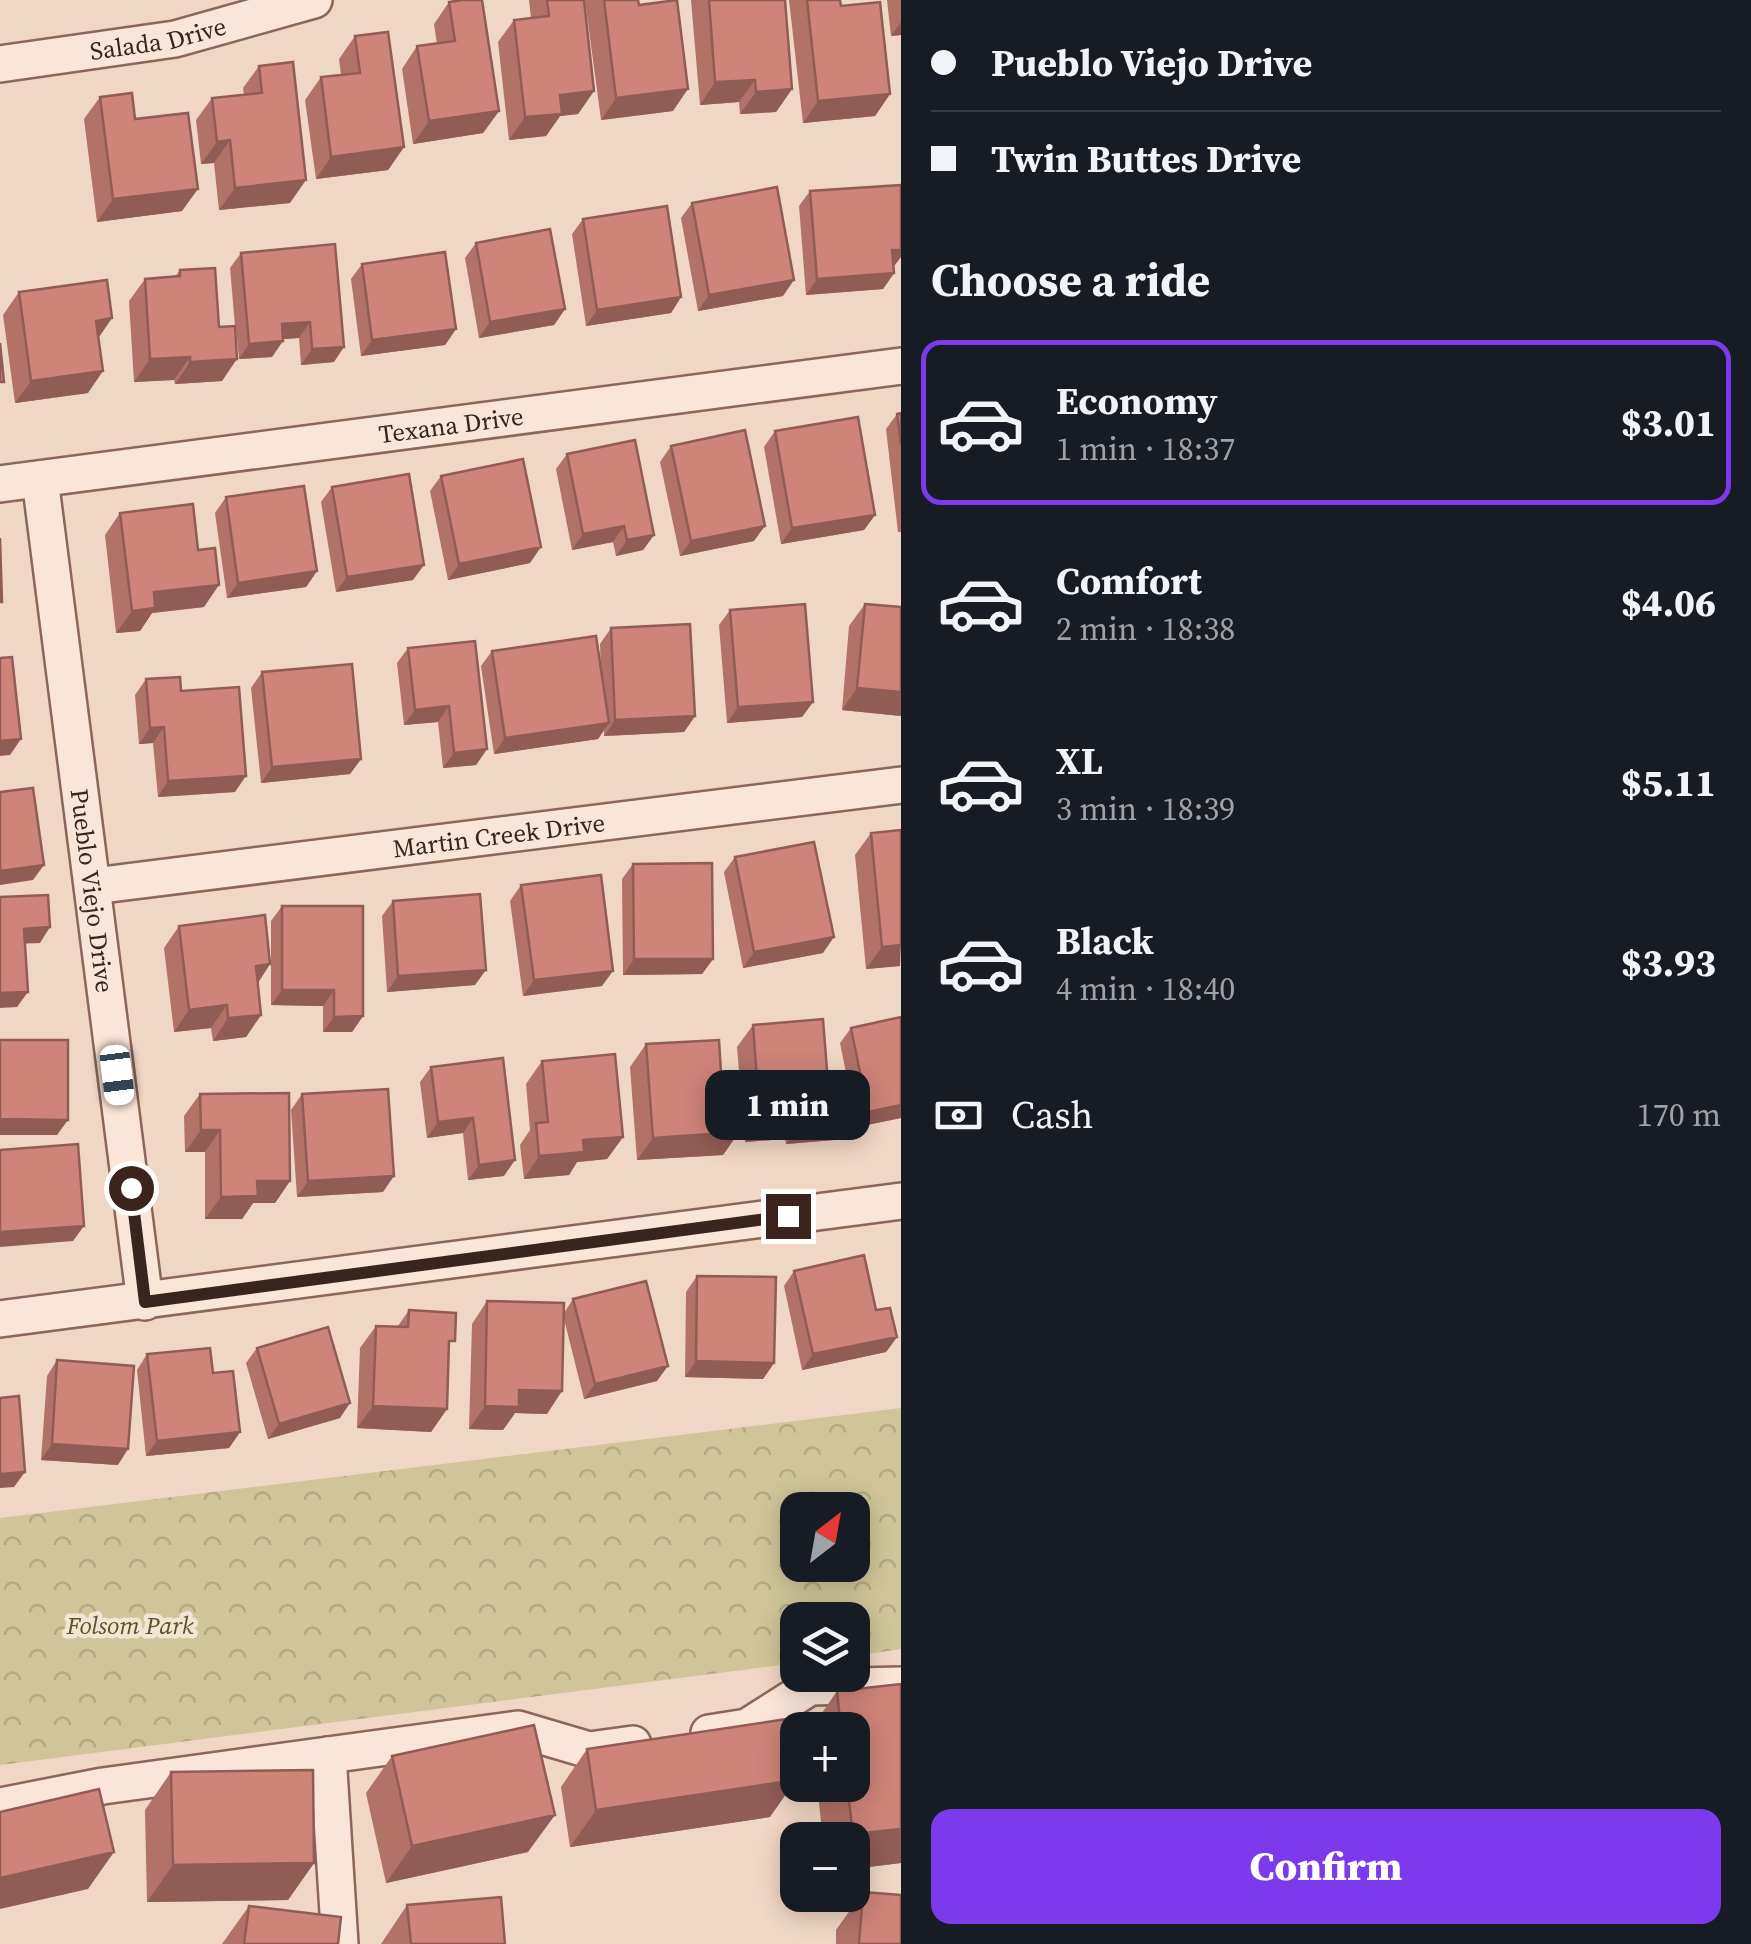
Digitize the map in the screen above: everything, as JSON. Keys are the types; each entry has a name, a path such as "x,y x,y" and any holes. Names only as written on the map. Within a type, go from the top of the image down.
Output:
{"street":[{"name":"Salada Drive","path":"0,64 175,38 314,0"},
{"name":"Texana Drive","path":"0,484 901,366"},
{"name":"Pueblo Viejo Drive","path":"40,479 145,1302"},
{"name":"Martin Creek Drive","path":"94,886 901,785"},
{"path":"0,1320 901,1201"},
{"path":"0,1806 103,1786 518,1729 589,1750 748,1727 810,1687 901,1684"},
{"path":"328,1755 340,1944"}],"green space":[{"name":"Folsom Park","path":"901,1408 901,1649 870,1654 870,1602 780,1602 780,1665 0,1765 0,1518"}],"building":[{"path":"482,0 499,111 429,121 417,46 455,41 449,2"},
{"path":"547,0 584,0 594,91 560,95 562,114 525,117 514,20 549,16"},
{"path":"604,0 638,0 639,5 677,0 688,89 616,98"},
{"path":"709,0 785,0 792,89 756,92 755,80 715,82"},
{"path":"807,0 840,0 841,6 880,2 890,94 818,101"},
{"path":"388,32 404,147 331,157 321,77 360,73 355,36"},
{"path":"293,62 306,180 235,188 230,140 217,142 212,98 262,93 259,66"},
{"path":"132,93 135,119 188,113 198,189 113,199 100,97"},
{"path":"901,185 901,250 892,250 894,273 817,279 810,191"},
{"path":"777,187 794,280 709,295 692,203"},
{"path":"667,206 681,297 597,310 583,219"},
{"path":"550,229 565,309 490,322 476,243"},
{"path":"335,244 344,347 312,349 310,322 282,324 283,341 249,344 241,253"},
{"path":"445,252 456,329 372,340 362,264"},
{"path":"215,268 219,327 235,326 237,359 150,359 145,279 180,276 180,270"},
{"path":"107,280 112,318 96,321 103,371 31,381 19,292"},
{"path":"0,343 4,382 0,382"},
{"path":"901,413 901,445 897,414"},
{"path":"858,417 875,515 792,528 775,431"},
{"path":"745,430 765,526 691,541 671,446"},
{"path":"635,440 654,535 627,540 624,526 583,534 567,454"},
{"path":"523,459 541,547 459,564 441,476"},
{"path":"409,474 424,565 347,577 332,487"},
{"path":"304,486 317,571 238,583 226,497"},
{"path":"193,504 198,550 215,548 219,585 154,592 155,608 132,611 120,513"},
{"path":"0,538 2,602 0,602"},
{"path":"805,604 813,702 738,707 730,610"},
{"path":"865,604 901,607 901,692 857,688"},
{"path":"690,624 695,716 615,720 611,628"},
{"path":"596,636 609,723 505,738 492,651"},
{"path":"475,641 487,749 454,753 449,706 415,710 408,648"},
{"path":"12,657 21,739 0,741 0,658"},
{"path":"352,664 361,759 272,767 262,672"},
{"path":"180,677 181,691 239,687 246,776 168,781 164,727 150,728 146,679"},
{"path":"33,788 44,865 0,871 0,792"},
{"path":"901,830 901,945 882,947 871,833"},
{"path":"814,842 834,937 754,952 735,857"},
{"path":"712,863 713,959 634,959 633,864"},
{"path":"601,875 613,971 534,980 521,885"},
{"path":"480,894 486,970 398,976 393,901"},
{"path":"48,895 50,927 24,929 28,992 0,993 0,897"},
{"path":"282,906 363,906 363,1016 334,1017 334,990 282,990"},
{"path":"265,915 270,964 256,966 261,1015 228,1018 227,1005 189,1010 179,926"},
{"path":"901,1017 901,1105 868,1112 851,1028"},
{"path":"823,1019 828,1083 846,1082 849,1118 760,1120 753,1025"},
{"path":"0,1040 68,1040 68,1120 0,1119"},
{"path":"719,1040 722,1089 736,1088 739,1132 653,1138 646,1044"},
{"path":"615,1054 623,1137 583,1140 584,1152 539,1156 536,1123 548,1122 542,1061"},
{"path":"503,1058 515,1160 479,1165 473,1118 438,1122 431,1067"},
{"path":"388,1089 394,1176 308,1181 302,1094"},
{"path":"289,1093 290,1181 257,1181 258,1196 221,1197 220,1130 201,1130 200,1094"},
{"path":"78,1144 84,1226 0,1232 0,1150"},
{"path":"864,1255 876,1310 890,1308 897,1337 813,1354 794,1271"},
{"path":"697,1276 776,1277 774,1363 696,1361"},
{"path":"646,1281 668,1366 595,1384 573,1299"},
{"path":"487,1301 564,1303 562,1391 519,1390 519,1407 485,1406"},
{"path":"409,1310 456,1313 455,1341 449,1341 447,1409 373,1406 376,1326 408,1327"},
{"path":"328,1327 350,1403 279,1424 257,1348"},
{"path":"210,1348 213,1373 233,1371 240,1432 157,1441 147,1354"},
{"path":"57,1360 134,1366 128,1449 52,1444"},
{"path":"19,1396 25,1472 0,1474 0,1398"},
{"path":"901,1684 901,1829 870,1832 870,1822 852,1822 849,1802 870,1802 870,1712 839,1712 837,1692 870,1692 870,1687"},
{"path":"780,1720 780,1782 596,1810 587,1749"},
{"path":"534,1725 555,1815 412,1846 392,1756"},
{"path":"313,1770 314,1863 173,1865 171,1772"},
{"path":"99,1789 114,1852 0,1878 0,1812"},
{"path":"870,1893 901,1895 901,1944 859,1944 861,1912 870,1912"},
{"path":"501,1897 505,1944 411,1944 407,1905"},
{"path":"249,1906 341,1917 338,1944 244,1944"}],"route":[{"path":"131,1188 145,1302 788,1216"}]}
